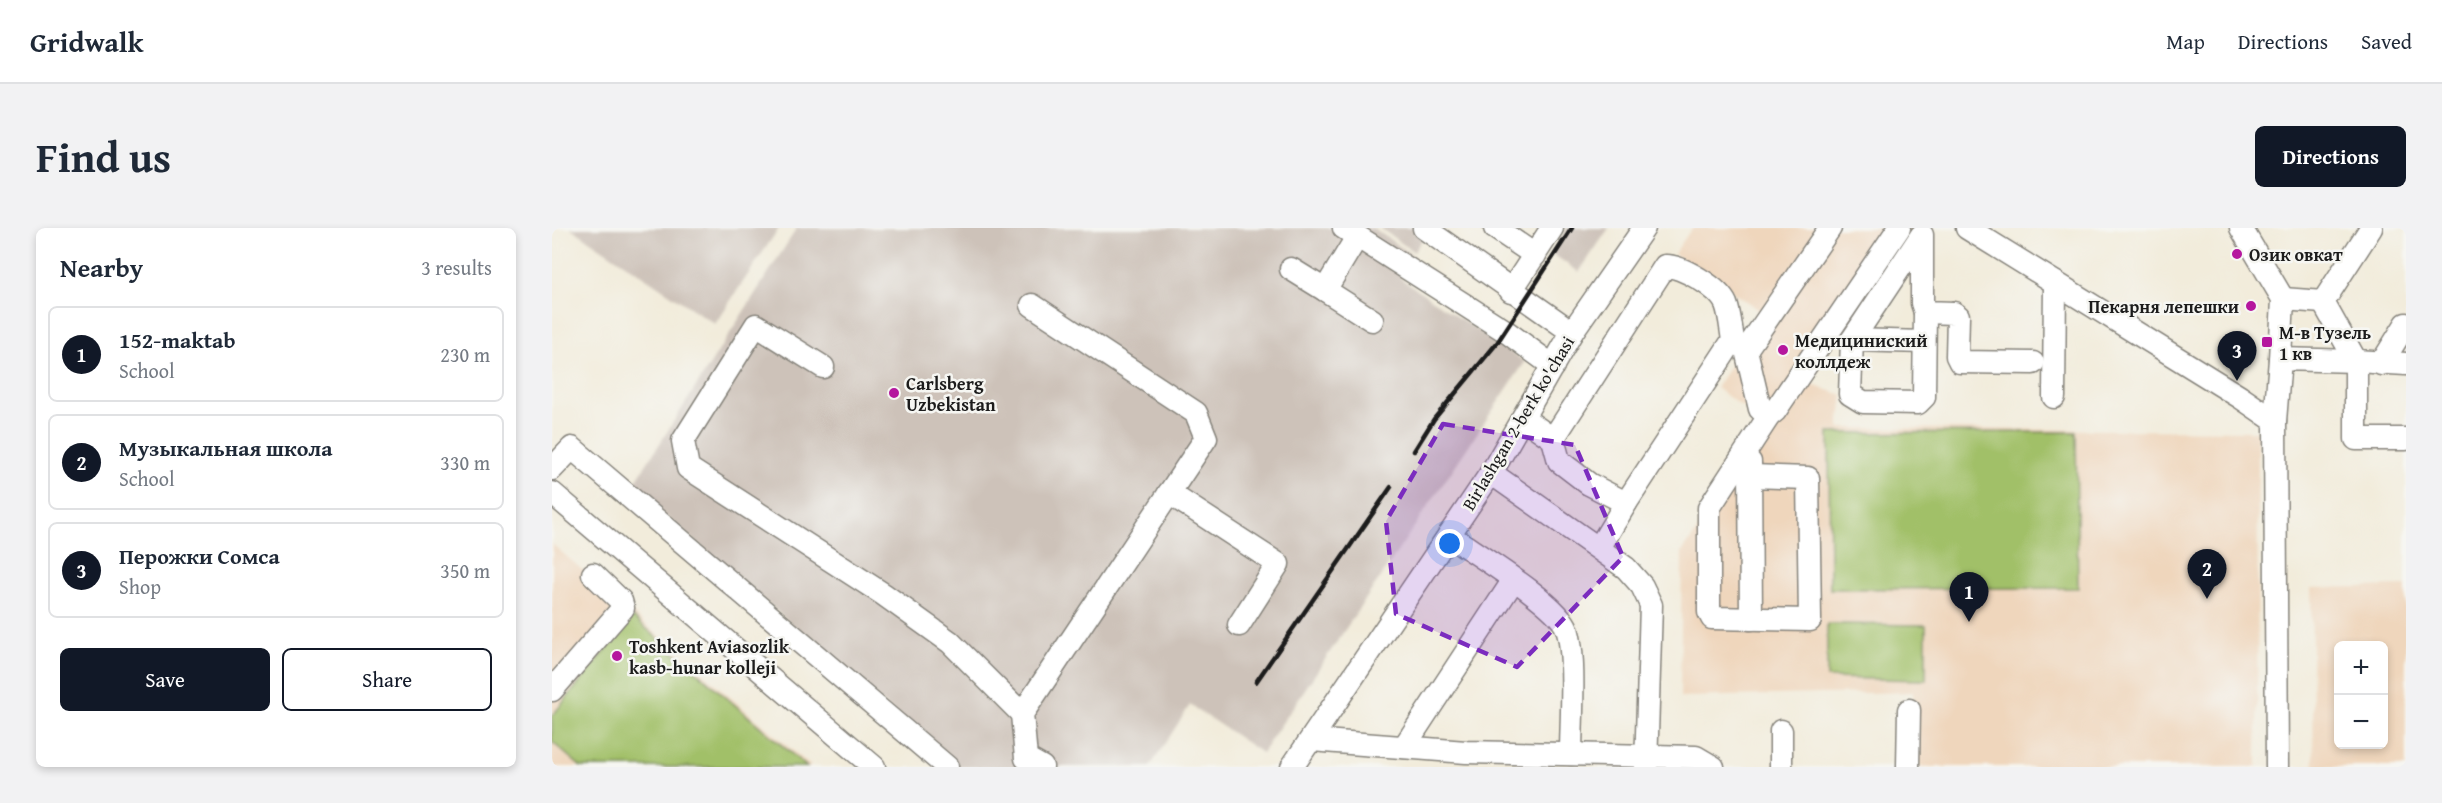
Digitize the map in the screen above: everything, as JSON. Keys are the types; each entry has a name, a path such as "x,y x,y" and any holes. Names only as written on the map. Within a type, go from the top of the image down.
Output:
{"street":[{"path":"1495,228 1534,255"},
{"path":"1511,291 1552,228"},
{"name":"Birlashgan 2-berk ko'chasi","path":"1292,767 1491,473 1572,332 1644,228"},
{"path":"1769,416 1760,409 1746,350 1830,228"},
{"path":"1752,476 1808,478 1810,620 1712,618 1709,612 1709,508 1769,416 1775,411 1899,228"},
{"path":"2322,302 2371,228"},
{"path":"1325,290 1351,232 1504,330 1553,366"},
{"path":"1437,232 1511,291 1572,332"},
{"path":"1924,232 1922,303 1925,312 1924,397 1918,403 1863,402 1850,394 1852,340 1924,232"},
{"path":"1982,232 2055,283 2275,421"},
{"path":"2248,232 2283,299 2275,421 2277,767"},
{"path":"1553,439 1665,266 1675,265 1719,292 1726,304 1734,340 1626,503 1599,548"},
{"path":"1291,269 1372,320"},
{"path":"2054,397 2055,283"},
{"path":"2283,299 2322,302"},
{"path":"2322,302 2356,361 2356,439 2406,440"},
{"path":"1032,305 1196,413 1206,438 1022,714 1026,758 1042,767"},
{"path":"1925,312 1954,313 1958,316 1957,356 1960,362 2033,363"},
{"path":"2381,364 2406,324"},
{"path":"823,367 756,325 683,441 688,468 883,594 950,642 1022,714"},
{"path":"1852,340 1924,342"},
{"path":"2280,359 2406,364"},
{"path":"1523,418 1553,439 1559,461 1588,484 1626,503"},
{"path":"552,469 572,448 947,767"},
{"path":"1747,449 1752,476 1751,619"},
{"path":"1491,473 1626,568 1642,586 1651,605 1646,761"},
{"path":"552,493 874,767"},
{"path":"1169,493 1278,564 1239,625"},
{"path":"1449,535 1553,609 1567,628 1571,647 1571,754"},
{"path":"552,690 623,608 621,601 593,574"},
{"path":"1404,747 1513,581"},
{"path":"1908,767 1909,710"},
{"path":"1781,731 1781,767"},
{"path":"1311,740 1466,752 1571,754 1646,761 1696,757 1713,767"}],"highlighted area":[{"path":"1443,424 1575,445 1623,557 1517,667 1396,614 1386,521"}],"shaded area":[{"path":"571,228 779,228 715,324"},
{"name":"Carlsberg Uzbekistan","path":"797,228 1373,228 1414,256 1400,278 1525,362 1262,753 1190,705 1150,767 958,767 632,487"},
{"path":"1380,228 1429,228 1414,252"},
{"path":"1566,228 1609,228 1579,272 1551,253"},
{"name":"Медициниский коллдеж","path":"1692,228 1917,228 1769,426 1716,388 1764,313 1674,254"},
{"path":"1803,382 1843,395 1839,428 2258,431 2257,767 1912,767 1913,692 1680,697 1682,552"},
{"name":"Toshkent Aviasozlik kasb-hunar kolleji","path":"552,544 812,767 552,767"},
{"path":"2406,586 2406,767 2314,767 2311,588"}],"green space":[{"path":"2076,432 2078,588 1830,589 1829,433"},
{"name":"Toshkent Aviasozlik kasb-hunar kolleji","path":"633,617 807,767 581,767 552,742 552,716"},
{"path":"1827,624 1926,625 1926,680 1827,678"}],"railway":[{"path":"1414,451 1434,419 1497,343 1572,228"},
{"path":"1256,682 1391,487"}],"place":[{"name":"Озик овкат","path":"2237,254"},
{"name":"Пекарня лепешки","path":"2251,306"},
{"name":"М-в Тузель 1 кв","path":"2267,342"},
{"name":"Медициниский коллдеж","path":"1783,350"},
{"name":"Перожки Сомса","path":"2237,381"},
{"name":"Carlsberg Uzbekistan","path":"894,393"},
{"name":"Музыкальная школа","path":"2207,599"},
{"name":"152-maktab","path":"1969,622"},
{"name":"Toshkent Aviasozlik kasb-hunar kolleji","path":"617,656"}]}
